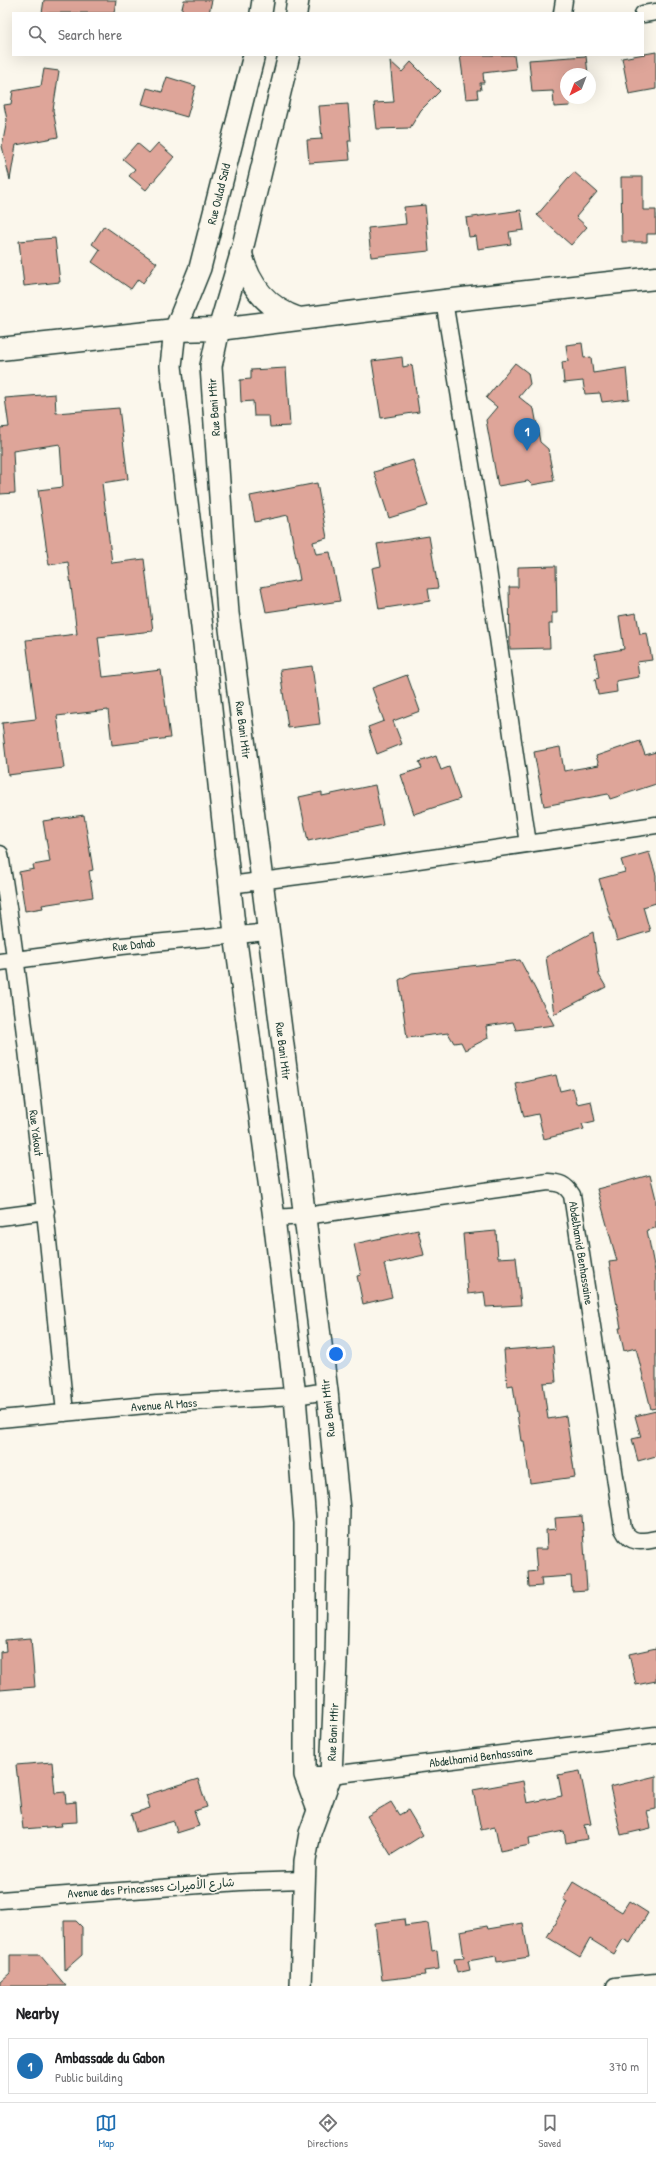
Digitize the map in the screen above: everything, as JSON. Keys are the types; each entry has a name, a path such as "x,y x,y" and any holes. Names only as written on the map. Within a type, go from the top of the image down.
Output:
{"main road":[{"path":"241,254 245,269 260,295 284,314 299,319"},
{"path":"0,349 175,330 219,328 444,301 656,278"}],"street":[{"path":"261,12 263,0"},
{"path":"296,12 298,0"},
{"path":"562,12 564,0"},
{"path":"644,14 656,12"},
{"name":"Rue Oulad Said","path":"175,330 200,268 254,56"},
{"path":"219,328 241,254 288,56"},
{"path":"444,301 485,549 528,844"},
{"name":"Rue Bani Mtir","path":"219,328 211,366 228,613 327,1391 339,1510 336,1662 331,1775 309,1839 303,1880 301,1986"},
{"path":"175,330 171,366 235,934 274,1218 296,1396 305,1523 305,1775 318,1810"},
{"path":"230,885 656,825"},
{"name":"Rue Yakout","path":"0,854 8,961 46,1211 65,1413"},
{"name":"Rue Dahab","path":"8,961 122,946 268,932"},
{"name":"Abdelhamid Benhassaine","path":"274,1218 305,1216 548,1182 561,1183 567,1186 572,1195 623,1529 627,1536 640,1542 656,1539"},
{"path":"0,1217 46,1211"},
{"name":"Avenue Al Mass","path":"0,1419 157,1404 296,1396 327,1391"},
{"name":"Abdelhamid Benhassaine","path":"305,1775 331,1775 656,1735"},
{"name":"Avenue des Princesses شارع الأميرات","path":"0,1900 240,1882 303,1880"},
{"path":"615,1986 656,1982"}],"building":[{"path":"44,0 116,0 114,12 42,12"},
{"path":"184,0 212,0 209,12 181,12"},
{"path":"656,52 656,89 629,94 622,58 644,56 644,54"},
{"path":"460,56 514,56 516,69 483,73 484,83 480,83 481,90 477,90 478,98 466,99"},
{"path":"586,56 587,68 560,68 560,104 570,104 570,106 554,107 553,91 532,92 529,60"},
{"path":"390,61 402,72 411,62 440,91 421,110 410,128 377,129 374,103 394,102"},
{"path":"44,69 59,71 53,110 58,137 16,145 10,180 2,146 7,120 4,105 11,104 13,91 41,86"},
{"path":"167,77 196,86 187,117 142,104 147,88 162,92"},
{"path":"348,104 351,141 348,141 350,160 309,163 307,140 322,139 319,106"},
{"path":"137,143 149,153 158,143 174,157 146,190 129,176 135,169 123,159"},
{"path":"574,172 597,192 576,217 587,227 571,245 537,215"},
{"path":"621,177 643,177 643,210 656,210 656,234 647,234 647,242 622,242"},
{"path":"425,205 429,251 371,257 368,228 406,224 404,207"},
{"path":"521,210 524,230 509,232 511,244 478,249 476,236 469,237 466,218"},
{"path":"104,226 157,263 143,283 138,279 131,289 92,262 100,250 92,244"},
{"path":"55,238 60,282 24,286 19,241"},
{"path":"582,343 584,358 591,357 593,373 626,368 629,399 602,402 600,393 585,394 583,381 564,383 562,362 568,361 566,345"},
{"path":"402,357 403,367 412,365 419,412 381,418 372,361"},
{"path":"515,363 528,373 530,384 519,397 534,409 540,442 548,449 554,481 532,485 528,481 498,486 486,420 497,407 486,398"},
{"path":"286,368 290,426 270,427 269,416 254,416 253,401 241,402 240,380 251,379 251,370"},
{"path":"55,394 56,413 119,408 128,479 102,483 112,563 144,559 153,631 98,637 103,677 161,670 170,738 112,745 108,710 57,716 64,768 8,775 2,723 36,719 26,640 77,634 68,562 49,565 38,490 63,487 60,444 13,451 15,493 0,494 0,428 9,427 5,398"},
{"path":"413,460 428,506 389,518 374,472"},
{"path":"317,483 327,538 313,542 316,554 330,552 340,601 266,612 261,587 300,580 288,515 255,522 250,496"},
{"path":"429,536 438,588 428,589 430,601 379,609 372,568 381,566 377,544"},
{"path":"556,566 557,613 552,613 552,624 549,624 550,648 510,649 509,587 518,587 518,567"},
{"path":"636,613 640,634 647,633 652,660 637,662 639,677 616,681 617,692 598,695 595,679 599,678 595,654 624,649 619,616"},
{"path":"312,666 320,724 288,728 280,670"},
{"path":"407,675 420,711 393,721 402,744 377,754 368,727 384,721 372,688"},
{"path":"640,741 645,755 656,752 656,784 610,799 608,794 544,806 534,752 560,747 564,771 599,765 596,756"},
{"path":"436,756 441,770 449,767 460,799 414,814 401,775 422,768 419,762"},
{"path":"375,785 383,825 308,841 299,797 322,792 322,796"},
{"path":"84,815 93,870 89,871 93,897 42,905 43,908 25,911 19,872 34,869 33,865 50,862 43,821"},
{"path":"649,852 656,875 656,903 643,907 650,931 617,941 599,879 625,872 621,860"},
{"path":"593,932 599,975 606,987 554,1014 546,957"},
{"path":"520,960 554,1025 516,1030 513,1022 486,1026 488,1038 465,1050 461,1042 454,1043 448,1033 407,1038 399,980 412,973"},
{"path":"556,1075 560,1091 573,1088 577,1104 591,1101 595,1121 582,1124 584,1129 544,1139 538,1114 524,1117 516,1084"},
{"path":"650,1175 656,1199 656,1228 647,1230 656,1276 656,1408 651,1409 636,1348 624,1351 609,1262 617,1261 597,1189"},
{"path":"418,1230 424,1255 384,1264 392,1297 363,1304 357,1276 361,1275 354,1244"},
{"path":"496,1231 498,1258 516,1257 521,1305 486,1307 484,1292 468,1294 463,1234"},
{"path":"553,1346 556,1382 543,1383 548,1419 566,1416 575,1477 530,1483 524,1441 521,1441 513,1385 507,1386 504,1350"},
{"path":"656,1411 656,1456 638,1461 632,1439 641,1437 635,1416"},
{"path":"582,1516 587,1590 572,1591 571,1576 541,1578 542,1586 529,1587 528,1572 537,1571 535,1549 547,1549 546,1530 556,1529 555,1518"},
{"path":"31,1638 35,1687 0,1690 0,1652 6,1651 5,1640"},
{"path":"656,1648 656,1681 636,1685 629,1654"},
{"path":"52,1762 55,1793 65,1792 66,1803 76,1802 77,1822 61,1823 62,1826 23,1829 16,1765"},
{"path":"580,1771 591,1824 584,1825 587,1839 566,1843 564,1831 529,1838 530,1845 500,1851 495,1827 481,1830 473,1790 523,1781 527,1803 562,1796 558,1775"},
{"path":"656,1776 656,1809 647,1811 651,1828 621,1835 610,1787"},
{"path":"198,1779 207,1807 194,1811 199,1826 177,1833 174,1821 136,1832 131,1814 150,1808 146,1795"},
{"path":"391,1802 399,1815 408,1810 423,1835 391,1855 367,1816"},
{"path":"573,1882 622,1912 629,1901 648,1913 630,1943 623,1939 614,1954 590,1939 580,1957 547,1937 567,1902 563,1899"},
{"path":"404,1919 405,1926 428,1923 432,1951 437,1950 439,1969 424,1971 425,1975 382,1980 375,1923"},
{"path":"64,1921 76,1921 82,1927 82,1955 65,1970"},
{"path":"523,1923 529,1957 497,1962 496,1956 468,1961 470,1970 457,1973 454,1959 464,1958 460,1931 487,1926 488,1929"},
{"path":"10,1955 40,1955 66,1986 0,1986 0,1982 10,1973"}],"place":[{"name":"Ambassade du Gabon","path":"527,451"}]}
